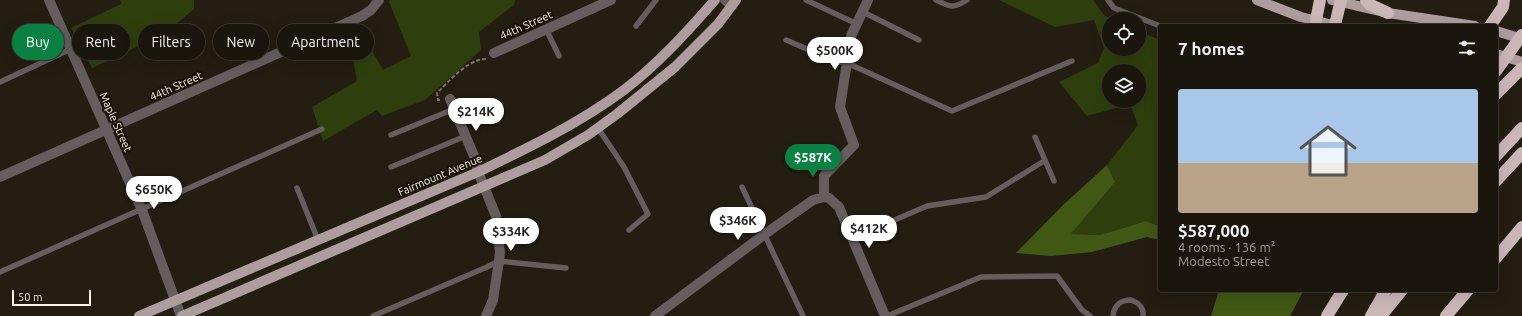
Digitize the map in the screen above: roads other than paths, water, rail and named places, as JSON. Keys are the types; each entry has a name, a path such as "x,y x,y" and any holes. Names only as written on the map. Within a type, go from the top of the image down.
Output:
{"highway":[{"path":"1316,20 1320,0"},
{"path":"1366,0 1369,4 1388,13"},
{"path":"1336,24 1337,1"},
{"path":"1491,24 1504,4"},
{"path":"1498,68 1522,35"},
{"path":"1500,91 1522,68"},
{"path":"1498,154 1522,128"},
{"path":"1498,179 1522,153"},
{"path":"1498,256 1522,227"},
{"path":"1327,316 1332,292"},
{"path":"1327,316 1342,292"},
{"path":"1371,316 1385,292"},
{"path":"1381,316 1400,292"},
{"path":"1446,316 1466,292"}],"main road":[{"name":"Fairmount Avenue","path":"139,316 478,172 528,148 583,117 624,90 658,61 715,0"},
{"path":"1257,0 1302,17 1329,24"},
{"path":"1337,1 1388,13 1462,24"},
{"path":"182,316 545,160 598,128 675,67 718,24 731,2"},
{"path":"1498,32 1522,39"},
{"path":"1498,55 1522,62"}],"street":[{"name":"Maple Street","path":"49,0 142,210 175,301 182,316"},
{"name":"44th Street","path":"0,177 362,16 371,10 379,0"},
{"name":"44th Street","path":"494,53 612,0"},
{"path":"868,0 851,36 840,107 854,145 824,176 826,197 839,207 886,316"},
{"path":"450,99 474,156 478,172 496,216 500,252 493,300 486,316"},
{"path":"655,316 813,200 826,197"}],"lane":[{"path":"636,26 656,0"},
{"path":"806,0 857,24"},
{"path":"936,0 948,7 958,6 967,0"},
{"path":"1108,0 1114,8 1158,25"},
{"path":"863,12 919,40"},
{"path":"546,29 559,56"},
{"path":"786,40 834,61 847,63 952,110 1072,61"},
{"path":"0,82 71,49"},
{"path":"391,135 454,109"},
{"path":"598,128 624,167 648,214 629,230"},
{"path":"0,272 322,129"},
{"path":"391,167 466,136"},
{"path":"1035,137 1044,161 1054,181"},
{"path":"853,238 927,206 986,197 1044,161"},
{"path":"742,187 803,316"},
{"path":"297,188 318,240"},
{"path":"373,316 491,266 499,260 566,268"},
{"path":"886,316 981,277 1057,276 1082,310 1090,316"},
{"path":"1114,316 1114,309 1121,301 1131,300 1140,305 1144,316"}]}
